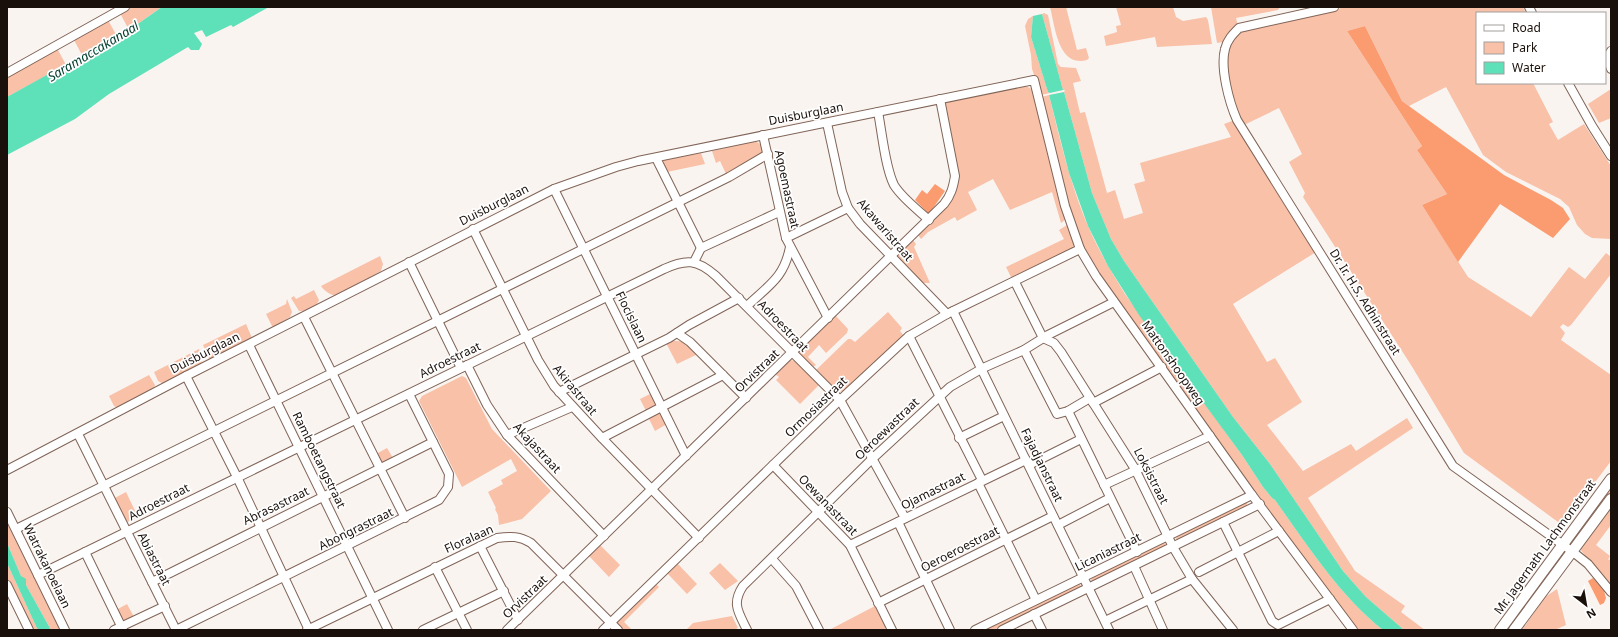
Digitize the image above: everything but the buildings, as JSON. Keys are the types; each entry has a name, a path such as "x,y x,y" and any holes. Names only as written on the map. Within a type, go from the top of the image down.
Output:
{"main road":[{"name":"Mr. Jagernath Lachmonstraat","path":"1500,630 1611,479"},
{"name":"Mr. Jagernath Lachmonstraat","path":"1514,630 1611,499"}],"street":[{"path":"7,73 125,7"},
{"name":"Dr. Ir. H.S. Adhinstraat","path":"1334,7 1239,28 1230,37 1224,50 1227,86 1231,107 1237,120 1453,466 1563,544 1588,564 1611,592"},
{"path":"1611,51 1607,58 1611,69"},
{"name":"Duisburglaan","path":"7,470 186,376 554,189 616,167 763,135 1034,80"},
{"name":"Mattonshoopweg","path":"1034,80 1065,206 1080,249 1114,302 1162,367 1252,495 1353,630"},
{"path":"1569,84 1611,156"},
{"name":"Orvistraat","path":"507,630 929,220 950,196 954,187 955,176 940,99"},
{"path":"878,112 890,174 894,184 899,192 929,220"},
{"name":"Akawaristraat","path":"827,123 842,192 848,208 892,256 950,312"},
{"name":"Agoemastraat","path":"763,135 786,238 828,318"},
{"path":"16,529 277,401 331,372 729,177 768,154"},
{"path":"656,158 679,201 701,248"},
{"name":"Flocislaan","path":"554,189 686,456"},
{"path":"786,238 848,208"},
{"path":"694,262 701,248 779,212"},
{"name":"Akirastraat","path":"473,229 545,373 572,407 699,538"},
{"name":"Agoemastraat","path":"747,306 779,275 787,263 790,247"},
{"name":"Ormosiastraat","path":"603,630 840,400 909,336 950,312 1015,282 1080,249"},
{"name":"Akajastraat","path":"409,262 438,320 464,366 487,406 507,435 604,536"},
{"name":"Adroestraat","path":"38,575 673,264 694,262 710,271 747,306 840,400 872,459 950,630"},
{"path":"1015,282 1043,338"},
{"path":"560,392 636,355 677,333 689,324 738,298"},
{"name":"Oeroewastraat","path":"747,630 737,609 736,599 743,586 772,559 817,512 939,396 983,368 1024,350 1043,338 1114,302"},
{"name":"Fajadjanstraat","path":"950,312 983,368 1004,416 1109,630"},
{"path":"304,317 404,518"},
{"path":"677,333 690,342 746,398"},
{"path":"909,336 960,438 1006,540 1036,600"},
{"name":"Loksistraat","path":"1043,338 1054,343 1062,352 1135,469 1173,547 1192,579 1233,630"},
{"name":"Ramboetangstraat","path":"249,345 388,630"},
{"path":"1024,350 1055,412 1060,415 1162,367"},
{"path":"602,438 723,375"},
{"path":"186,376 237,477 308,630"},
{"name":"Abongrastraat","path":"176,630 439,500 448,488 449,474 409,394"},
{"path":"507,435 572,407"},
{"path":"1068,411 1137,552"},
{"path":"960,438 1004,416"},
{"name":"Abiastraat","path":"78,434 176,630"},
{"path":"1104,485 1135,469 1210,436"},
{"name":"Ojamastraat","path":"850,545 980,482 1081,439"},
{"name":"Abrasastraat","path":"152,582 433,442"},
{"name":"Oewanastraat","path":"773,465 850,545 892,630"},
{"name":"Licaniastraat","path":"975,630 1252,495"},
{"path":"1058,525 1110,498"},
{"name":"Licaniastraat","path":"1002,630 1260,504"},
{"name":"Watrakanoelaan","path":"7,512 65,630"},
{"name":"Oeroeroestraat","path":"878,603 1053,516"},
{"path":"1223,522 1272,621 1280,627 1330,599"},
{"path":"1199,572 1279,531"},
{"name":"Floralaan","path":"308,630 435,567 498,538 508,536 523,538 532,543 618,630"},
{"path":"480,546 518,620"},
{"path":"85,552 119,629 165,606"},
{"path":"772,559 796,586 819,630"},
{"path":"1134,566 1163,630"},
{"path":"435,567 467,630"},
{"path":"1105,621 1192,579"},
{"path":"7,584 29,630"},
{"path":"423,630 504,591"},
{"path":"1034,614 1042,630"}],"green space":[{"path":"130,7 162,7 129,30 120,13"},
{"path":"1050,7 1066,7 1077,50 1086,48 1089,58 1087,60 1077,61 1070,58 1064,52 1056,34"},
{"path":"1116,7 1173,7 1176,17 1183,21 1206,17 1208,20 1212,44 1157,47 1155,37 1106,46 1104,36 1117,32 1116,26 1121,25"},
{"path":"1211,7 1280,7 1278,10 1236,18 1238,26 1225,38 1223,42 1217,43"},
{"path":"1346,7 1523,7 1526,12 1476,12 1476,84 1534,84 1553,122 1549,124 1558,140 1584,124 1611,166 1611,239 1592,238 1585,234 1577,225 1569,207 1560,199 1506,172 1483,155 1446,87 1409,106 1402,101 1365,26 1347,31 1422,146 1417,150 1447,194 1422,205 1468,277 1531,317 1569,267 1585,279 1606,253 1611,257 1611,274 1571,325 1568,327 1563,324 1560,327 1565,333 1561,340 1611,375 1611,461 1565,522 1558,522 1464,453 1411,365 1303,197 1305,193 1289,162 1302,154 1279,108 1244,125 1239,117 1231,95 1228,82 1227,58 1229,47 1233,38 1246,29"},
{"path":"1044,13 1048,15 1058,64 1061,67 1076,68 1081,81 1073,83 1080,113 1085,112 1107,193 1115,190 1124,219 1143,213 1134,184 1145,181 1140,163 1231,137 1224,124 1232,121 1235,122 1316,252 1233,304 1267,362 1275,358 1302,402 1267,425 1303,471 1351,444 1356,451 1407,418 1413,428 1308,498 1355,571 1405,606 1401,612 1425,630 1404,630 1366,597 1343,571 1270,464 1233,417 1124,261 1111,239 1092,193 1064,92 1065,90 1063,90 1042,14"},
{"path":"1033,16 1031,37 1048,92 1050,93 1041,95 1032,69 1031,55 1025,26 1028,19"},
{"path":"108,20 118,38 102,49 92,50 82,55 74,40"},
{"path":"57,48 66,65 7,97 7,77"},
{"path":"1023,85 1032,90 1065,220 1061,223 1052,192 1010,210 993,179 968,192 977,210 957,221 955,217 928,232 921,239 918,235 957,188 944,103"},
{"path":"1611,89 1611,118 1599,123 1588,104"},
{"path":"1049,95 1070,174 1082,212 1102,255 1125,294 1242,455 1263,487 1275,500 1338,586 1383,630 1359,630 1351,624 1254,492 1104,282 1085,250 1070,211 1041,97"},
{"path":"755,141 762,145 764,153 727,176 720,161 716,163 712,151"},
{"path":"701,153 705,164 667,172 663,163 664,160"},
{"path":"1067,225 1074,245 1072,249 1012,279 1006,267 1064,239 1059,230"},
{"path":"913,240 916,244 914,247 930,283 921,283 898,258 898,254"},
{"path":"380,256 383,264 381,271 339,296 329,293 321,286"},
{"path":"314,290 319,300 317,304 304,311 299,311 291,298 294,296 296,299"},
{"path":"287,299 292,312 290,317 274,327 272,326 266,314 286,304"},
{"path":"888,312 902,328 900,331 904,336 845,391 837,392 815,371 848,339 855,342"},
{"path":"835,315 848,329 847,333 826,353 819,345 808,357 816,365 811,368 799,354 799,350"},
{"path":"246,324 252,338 212,360 209,359 203,345"},
{"path":"670,341 686,343 698,354 677,364 666,343"},
{"path":"199,349 202,365 164,384 158,381 154,372"},
{"path":"790,360 797,361 819,385 800,404 776,380 779,377 775,374"},
{"path":"149,375 155,385 154,388 118,408 114,406 109,396"},
{"path":"462,376 466,378 492,429 551,491 522,519 499,525 496,508 488,492 503,484 501,480 517,471 511,459 462,487 419,401 422,396"},
{"path":"652,393 658,405 646,411 640,399"},
{"path":"660,411 667,424 655,431 648,417"},
{"path":"387,448 393,458 381,465 376,454"},
{"path":"1611,484 1611,492 1574,541 1571,544 1569,543"},
{"path":"126,492 138,517 125,523 113,499"},
{"path":"1244,503 1247,503 1247,506 1179,540 1176,539 1177,536"},
{"path":"1610,509 1611,525 1596,545 1610,556 1608,560 1611,559 1611,588 1580,549"},
{"path":"7,523 60,630 51,630 21,576 7,543"},
{"path":"1164,542 1166,546 1093,582 1091,580 1092,577"},
{"path":"600,545 620,565 609,577 589,556"},
{"path":"1563,552 1563,558 1512,626 1507,627"},
{"path":"7,563 38,630 32,630 7,578"},
{"path":"677,563 697,584 687,594 667,573"},
{"path":"720,563 738,581 725,590 709,573"},
{"path":"1080,583 1081,588 994,630 982,630"},
{"path":"656,584 659,587 624,622 632,630 622,630 617,622"},
{"path":"1557,589 1566,625 1555,630 1522,630 1545,597"},
{"path":"127,604 134,617 122,623 116,610"},
{"path":"875,606 886,628 883,630 829,630"},
{"path":"732,616 738,628 734,630 686,630 693,623"}],"shaded area":[{"path":"1365,26 1402,101 1504,175 1563,208 1570,219 1553,238 1500,204 1458,262 1422,205 1447,194 1417,150 1422,146 1347,31"},
{"path":"935,184 945,191 929,214 915,200 922,190 927,194"},
{"path":"1593,578 1604,591 1606,598 1604,603 1600,605 1588,581"}],"water":[{"name":"Saramaccakanaal","path":"162,7 269,7 233,27 231,25 206,37 202,30 194,33 202,44 199,50 191,50 188,47 109,94 75,119 7,155 7,97 92,50 102,49"},
{"path":"1042,14 1063,90 1050,93 1048,92 1031,37 1033,16"},
{"path":"1064,92 1092,193 1111,239 1124,261 1233,417 1270,464 1343,571 1366,597 1404,630 1383,630 1338,586 1275,500 1263,487 1242,455 1139,315 1108,266 1088,226 1069,173 1049,95"},
{"path":"7,543 21,576 26,579 26,585 51,630 38,630 7,563"}]}
